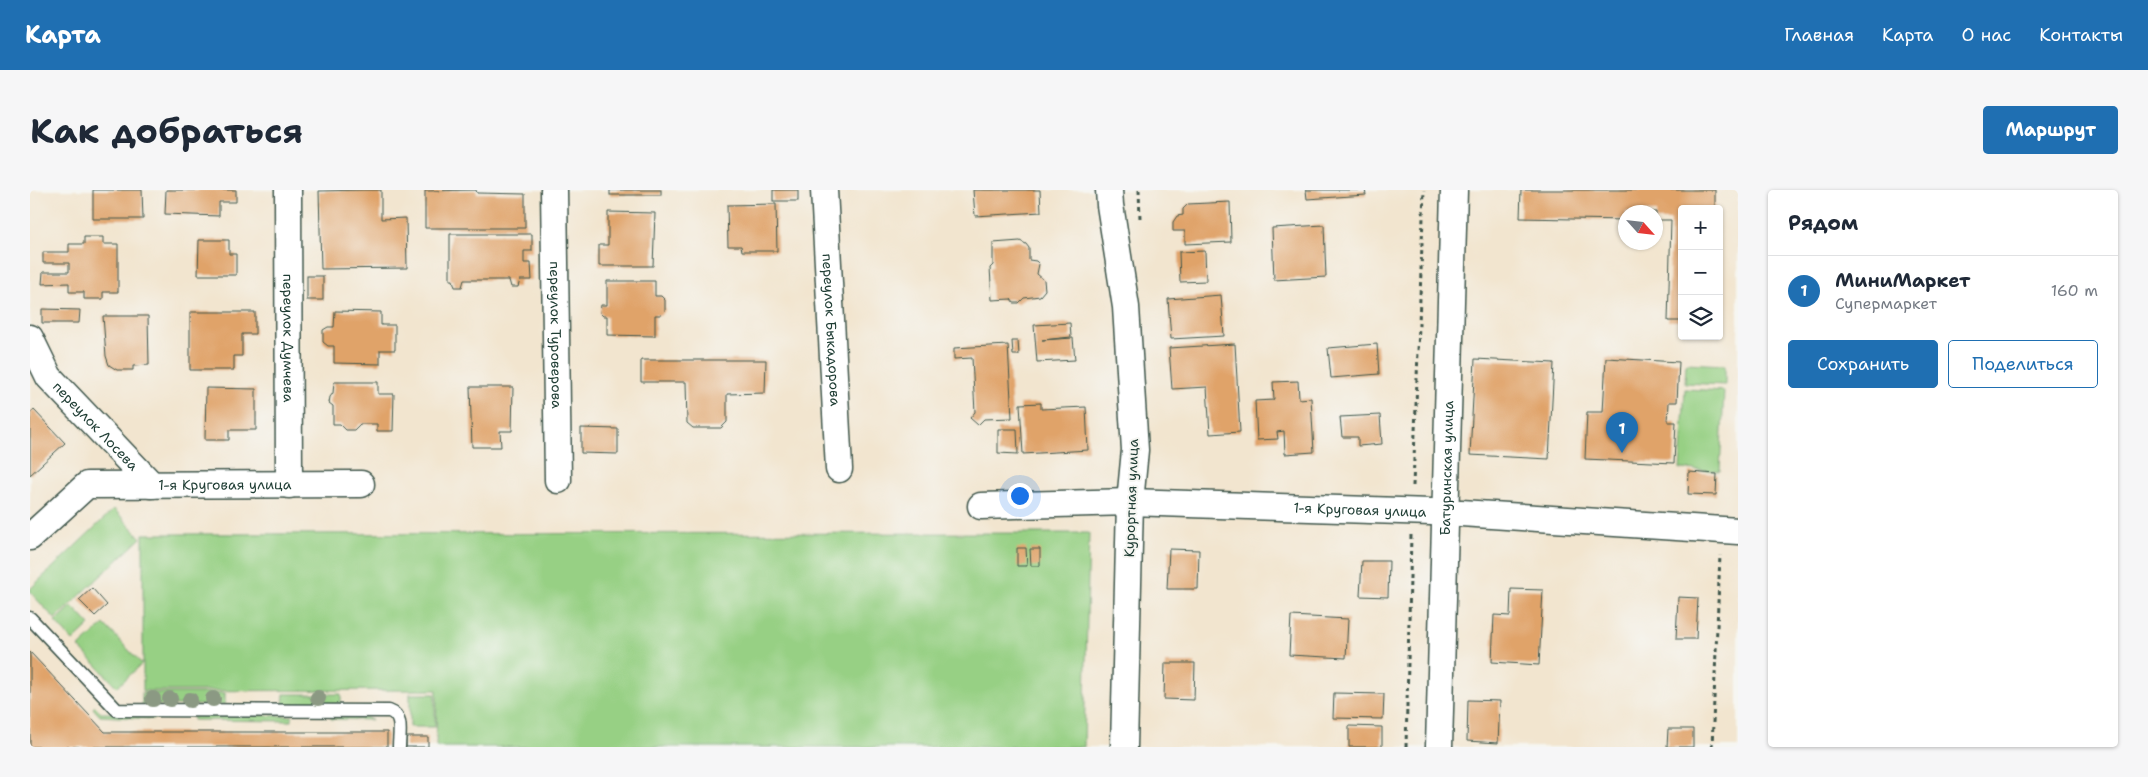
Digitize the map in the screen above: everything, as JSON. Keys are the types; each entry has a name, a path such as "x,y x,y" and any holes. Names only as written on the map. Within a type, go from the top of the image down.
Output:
{"street":[{"name":"переулок Думчева","path":"288,190 289,485"},
{"name":"переулок Туроверова","path":"554,190 558,480"},
{"name":"переулок Быкадорова","path":"824,190 839,469"},
{"name":"Курортная улица","path":"1109,190 1127,317 1135,450 1130,502 1124,747"},
{"name":"Батуринская улица","path":"1439,747 1454,190"},
{"name":"переулок Лосева","path":"30,338 50,377 152,485"},
{"path":"30,537 121,452"},
{"name":"1-я Круговая улица","path":"87,485 362,484"},
{"name":"1-я Круговая улица","path":"981,506 1130,502 1446,512 1730,531"}],"lane":[{"path":"30,618 117,710 389,711 396,713 399,719 399,747"}],"path":[{"path":"1139,190 1140,220"},
{"path":"1406,747 1412,511 1424,190"},
{"path":"1712,747 1730,531"}],"green space":[{"path":"1686,363 1725,365 1725,385 1685,383"},
{"path":"1685,389 1724,391 1720,471 1680,469"},
{"path":"114,509 141,538 55,619 30,592 30,589"},
{"path":"1089,533 1084,747 436,747 437,690 143,691 143,534"},
{"path":"72,606 90,625 73,641 55,622"},
{"path":"104,624 142,664 117,687 79,647"},
{"path":"142,693 225,693 225,705 142,705"},
{"path":"284,694 341,694 341,705 283,705"},
{"path":"410,694 435,694 435,727 410,727"},
{"path":"95,706 101,713 154,713 154,719 100,716 93,708"},
{"path":"193,714 292,716 292,721 193,720"},
{"path":"332,716 366,717 372,720 331,719"}],"building":[{"path":"93,190 142,190 143,219 93,219"},
{"path":"166,190 236,190 236,202 219,202 219,216 165,214"},
{"path":"381,190 381,219 406,218 407,268 321,269 319,191"},
{"path":"476,190 477,193 525,194 525,228 425,228 425,191"},
{"path":"610,190 661,190 661,195 610,195"},
{"path":"773,190 798,190 798,201 773,201"},
{"path":"973,190 1040,190 1041,212 975,216"},
{"path":"1306,190 1365,190 1366,195 1307,199"},
{"path":"1521,190 1715,190 1715,205 1678,205 1678,321 1668,321 1671,220 1663,220 1663,205 1618,205 1618,220 1520,218"},
{"path":"1230,202 1231,242 1185,244 1185,231 1173,231 1173,222 1177,216 1183,215 1183,209 1188,204"},
{"path":"776,204 777,251 742,251 741,246 728,246 727,205"},
{"path":"608,212 655,213 653,266 599,266 599,245 608,245"},
{"path":"1324,225 1326,277 1274,280 1272,228"},
{"path":"450,234 532,234 532,251 524,251 524,263 531,263 532,280 520,280 518,287 511,287 509,280 464,280 462,287 455,287 453,280 450,280"},
{"path":"84,237 103,237 103,244 118,244 118,292 103,292 103,299 84,299 84,292 69,292 69,283 42,284 43,272 69,272 69,263 43,263 43,252 69,252 69,244 84,244"},
{"path":"199,240 229,240 229,254 236,254 236,275 198,275"},
{"path":"1020,241 1029,248 1029,260 1036,261 1039,264 1037,274 1044,280 1045,290 1040,296 1024,298 1019,303 1014,303 1011,299 992,300 990,268 993,265 993,243"},
{"path":"1205,251 1206,281 1180,282 1179,252"},
{"path":"307,276 323,276 323,300 307,300"},
{"path":"607,281 655,281 655,296 661,296 665,300 665,311 661,315 655,315 655,336 607,335 607,316 603,316 600,313 601,305 607,305"},
{"path":"1221,295 1224,336 1171,339 1168,299"},
{"path":"42,309 80,310 79,323 42,323"},
{"path":"335,311 381,312 381,325 395,325 395,350 380,350 380,364 334,363 334,346 328,346 323,342 323,330 328,327 334,327"},
{"path":"190,312 255,312 255,334 242,334 242,356 234,356 234,370 190,370"},
{"path":"103,316 148,316 149,365 133,366 133,370 117,370 109,365 106,356"},
{"path":"1070,323 1071,337 1042,340 1073,338 1075,360 1037,362 1034,325"},
{"path":"1012,341 1018,341 1019,355 1013,355"},
{"path":"1235,344 1240,432 1210,434 1207,387 1172,389 1169,348"},
{"path":"1377,344 1379,374 1331,378 1328,348"},
{"path":"1008,345 1012,418 984,419 978,425 970,418 975,412 972,358 954,359 954,348"},
{"path":"1606,358 1679,362 1677,402 1669,402 1668,422 1676,422 1674,463 1585,459 1587,412 1603,412"},
{"path":"1475,359 1554,363 1549,459 1470,455"},
{"path":"641,360 766,360 765,393 727,394 727,422 721,428 693,428 687,423 686,382 641,382"},
{"path":"1298,381 1299,399 1311,398 1314,452 1285,454 1284,431 1277,432 1278,439 1257,440 1255,401 1274,400 1273,382"},
{"path":"334,382 378,382 378,394 394,394 393,431 377,431 377,424 360,424 354,430 346,430 340,424 333,424 333,406 329,403 333,393"},
{"path":"470,387 513,387 512,431 500,431 501,447 472,447"},
{"path":"206,388 256,389 256,430 229,430 229,440 205,440"},
{"path":"1041,403 1041,409 1086,407 1088,450 1023,454 1020,404"},
{"path":"34,410 65,443 30,475 30,413"},
{"path":"1380,415 1382,444 1358,446 1358,437 1342,437 1340,417"},
{"path":"581,428 618,429 618,454 581,453"},
{"path":"998,429 1017,429 1018,454 998,453"},
{"path":"1689,472 1717,474 1716,495 1688,494"},
{"path":"1017,548 1026,548 1027,566 1017,566"},
{"path":"1030,549 1040,549 1040,566 1031,566"},
{"path":"1169,549 1199,550 1198,589 1167,589"},
{"path":"1362,561 1389,561 1388,597 1360,596"},
{"path":"92,588 107,605 95,616 79,600"},
{"path":"1511,589 1543,590 1539,665 1492,662 1494,615 1510,616"},
{"path":"1678,597 1698,598 1696,639 1676,639"},
{"path":"1291,616 1348,619 1346,658 1289,655"},
{"path":"30,652 105,732 387,732 387,747 30,747"},
{"path":"1165,663 1195,663 1194,700 1164,699"},
{"path":"1334,693 1384,694 1383,719 1333,718"},
{"path":"1468,700 1500,701 1498,743 1467,741"},
{"path":"1349,726 1382,727 1382,747 1349,747"},
{"path":"1668,729 1693,729 1693,747 1667,747"},
{"path":"406,737 428,737 428,747 406,747"}],"place":[{"name":"МиниМаркет","path":"1622,453"}]}
